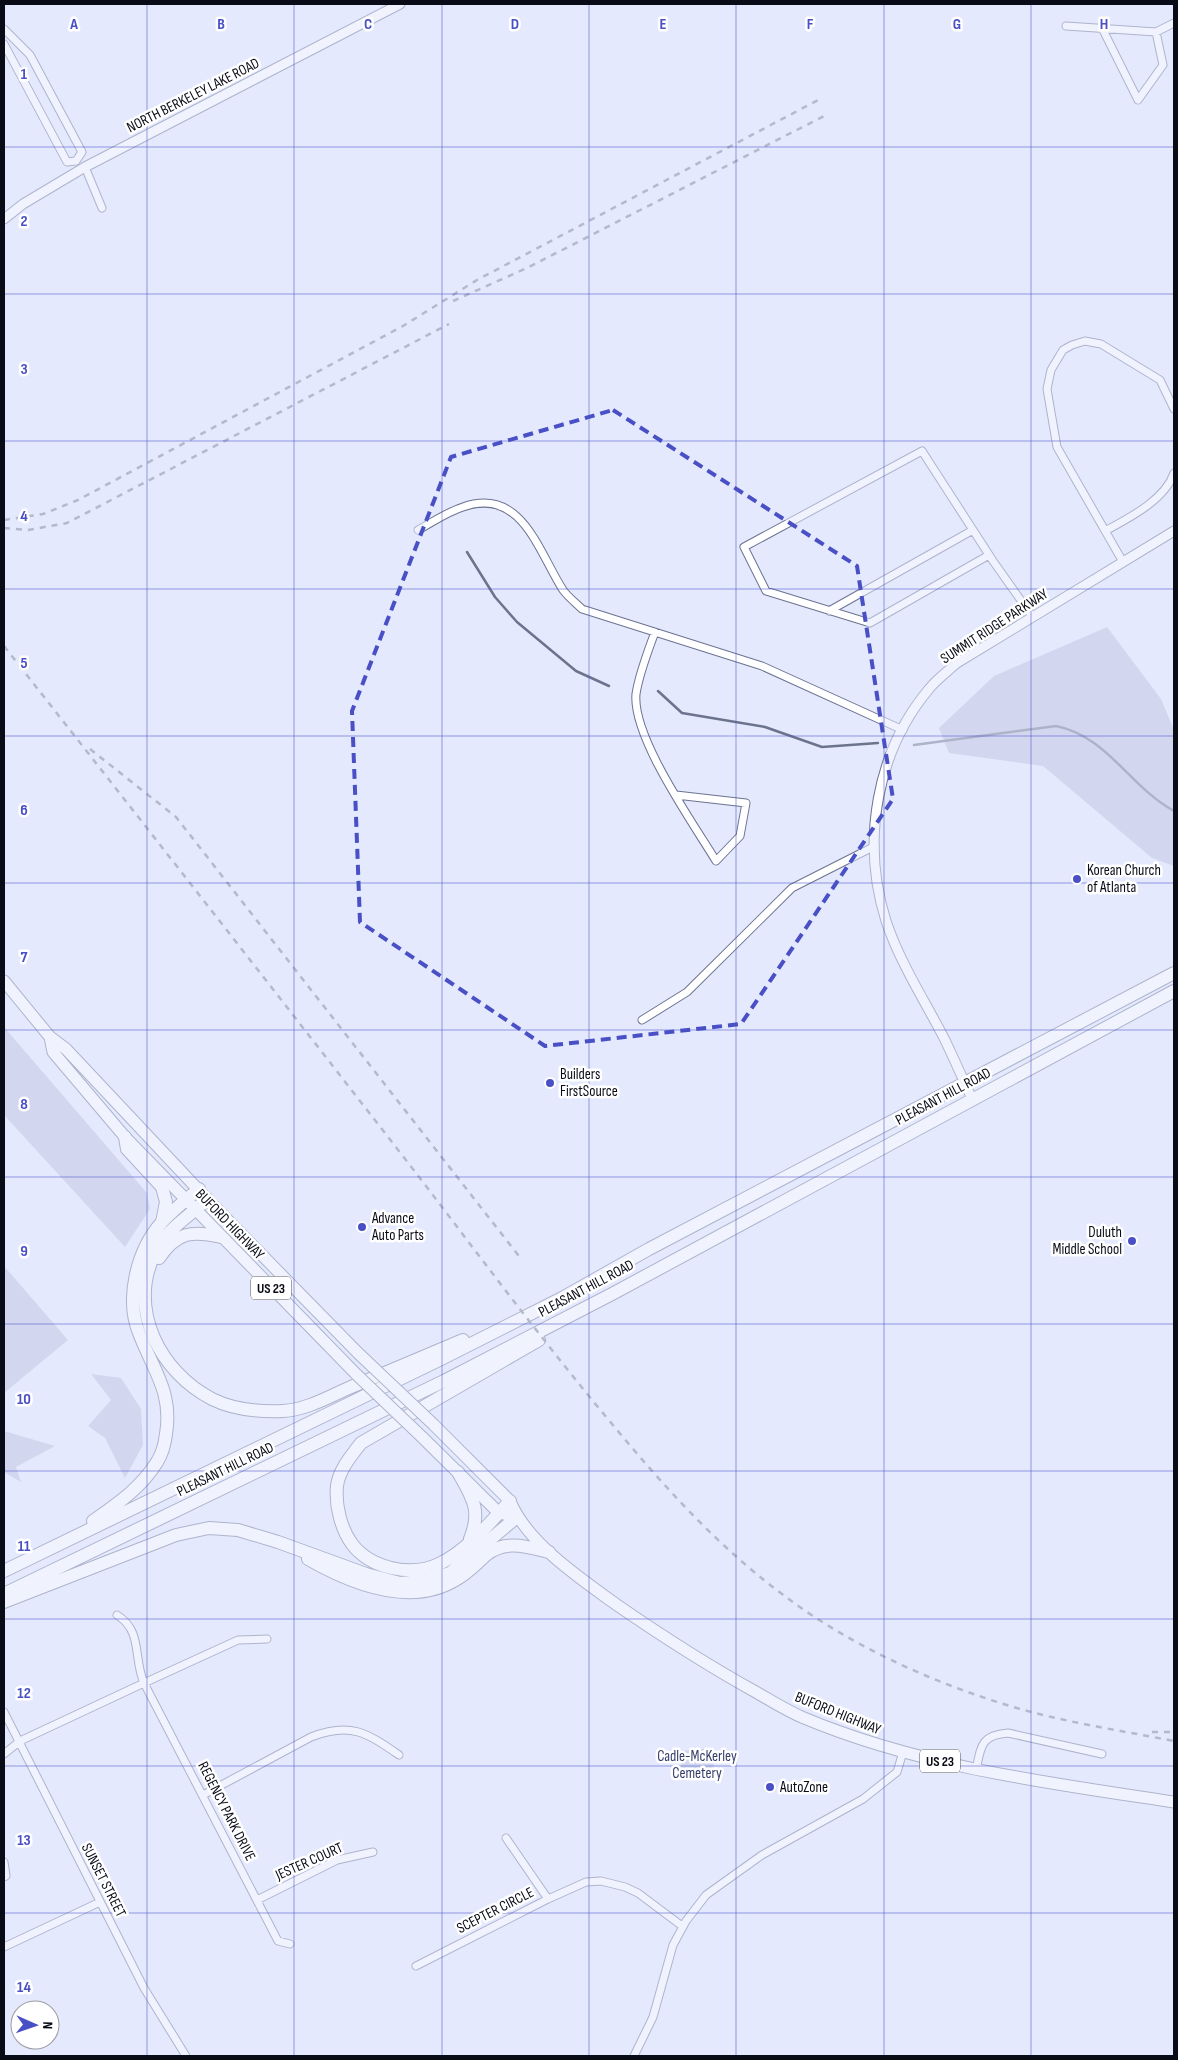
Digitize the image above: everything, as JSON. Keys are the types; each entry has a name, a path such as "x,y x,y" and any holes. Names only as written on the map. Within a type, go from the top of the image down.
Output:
{"highway":[{"name":"PLEASANT HILL ROAD","path":"4,1571 441,1359 562,1298 649,1249 1174,973"},
{"name":"PLEASANT HILL ROAD","path":"4,1594 435,1385 612,1294 1174,992"},
{"path":"125,1136 127,1148 162,1187 166,1202 162,1222"},
{"path":"67,1540 144,1481 158,1461 165,1440 168,1402 162,1381 138,1332 133,1304 135,1280 142,1255 162,1222 186,1200 203,1194"},
{"path":"203,1194 195,1211 165,1234 154,1254 146,1284 145,1307 150,1334 171,1366 195,1388 213,1400 254,1411 285,1411 313,1403 562,1298"},
{"path":"171,1366 155,1328 150,1305 151,1285 158,1259 168,1246 181,1236 193,1233 221,1237"},
{"path":"510,1501 500,1513 458,1552 438,1564 415,1570 395,1569 375,1562 352,1544 338,1512 337,1485 343,1468 360,1443 562,1327 612,1294"},
{"path":"458,1472 472,1497 475,1508 476,1519 469,1541"},
{"path":"4,1602 176,1535 209,1528 238,1530 400,1583 427,1582 450,1573 517,1517"},
{"path":"278,1542 331,1572 388,1590 414,1593 435,1589 456,1580 488,1553 502,1547 518,1544 549,1552"},
{"path":"4,1566 18,1564"}],"main road":[{"name":"BUFORD HIGHWAY","path":"4,981 50,1037 66,1049 203,1194 358,1353 510,1501 517,1517 549,1552 605,1596 663,1637 802,1718 876,1745 976,1770 1174,1802"},
{"name":"BUFORD HIGHWAY","path":"50,1037 53,1052 125,1136 195,1211 346,1365 500,1513"},
{"path":"500,1513 517,1517"}],"street":[{"name":"NORTH BERKELEY LAKE ROAD","path":"4,219 23,204 81,166 400,4"},
{"path":"1066,26 1156,32 1174,23"},
{"path":"1102,28 1138,100 1163,65 1156,32"},
{"path":"4,29 30,55 46,82 82,152 81,166 102,208"},
{"path":"4,44 67,162 81,166"},
{"path":"1123,562 1056,447 1047,389 1051,370 1062,350 1085,341 1101,344 1160,380 1174,408"},
{"path":"989,555 870,623 766,591 744,547 922,451 989,555 1032,616"},
{"path":"1105,531 1134,515 1155,499 1174,473"},
{"path":"418,530 463,506 490,504 510,511 525,524 564,592 582,609 762,666 903,730"},
{"path":"829,611 973,530"},
{"name":"SUMMIT RIDGE PARKWAY","path":"972,1099 945,1040 904,962 886,921 877,880 875,846 878,798 885,765 903,730 930,688 957,663 1174,531"},
{"path":"655,632 636,694 637,709 652,756 716,861 740,836 746,803 676,795"},
{"path":"642,1020 687,992 792,888 875,846"},
{"name":"REGENCY PARK DRIVE","path":"117,1615 127,1622 133,1632 139,1671 144,1684 278,1941 290,1944"},
{"path":"4,1754 20,1742 238,1640 267,1639"},
{"name":"SUNSET STREET","path":"4,1712 144,1988 186,2056"},
{"path":"203,1795 311,1737 330,1730 347,1729 371,1736 399,1755"},
{"path":"976,1770 981,1747 987,1738 996,1734 1008,1733 1102,1754"},
{"path":"634,2056 653,2017 674,1945 682,1926 716,1886 762,1855 863,1799 897,1772 903,1752"},
{"name":"SCEPTER CIRCLE","path":"416,1966 548,1898 506,1838"},
{"name":"JESTER COURT","path":"257,1900 337,1860 373,1852"},
{"path":"4,1862 6,1876 4,1877"},
{"path":"548,1898 586,1882 613,1882 638,1893 682,1926"},
{"path":"4,1947 100,1902"}],"highlighted area":[{"path":"613,410 857,566 893,799 741,1024 545,1046 360,922 352,711 451,457"}],"green space":[{"path":"1107,627 1161,699 1174,730 1174,866 1152,858 1043,766 949,753 939,728 994,676"},
{"path":"4,1027 147,1193 150,1209 125,1247 4,1115"},
{"path":"4,1266 68,1340 4,1393"},
{"path":"91,1374 121,1378 141,1409 143,1445 125,1478 105,1438 88,1426 111,1400"},
{"path":"4,1431 55,1446 16,1467 21,1482 4,1472"},
{"name":"Cadle-McKerley Cemetery","path":"712,1748 715,1778 682,1781 680,1751"}],"waterway":[{"path":"467,552 495,597 517,622 576,671 609,686"},
{"path":"658,691 682,713 765,727 822,747 878,743"},
{"path":"914,745 1056,726 1090,740 1118,763 1158,801 1174,811"}],"railway":[{"path":"4,520 43,514 78,500 403,326 477,280 820,99"},
{"path":"453,301 527,268 828,114"},
{"path":"4,528 28,530 67,523 449,324"},
{"path":"4,646 560,1360 655,1474 729,1550 756,1574 816,1618 864,1646 914,1671 966,1692 1020,1709 1077,1723 1174,1741"},
{"path":"90,749 176,817 522,1260"},
{"path":"1152,1732 1174,1732"}],"place":[{"name":"Korean Church of Atlanta","path":"1077,879"},
{"name":"Builders FirstSource","path":"550,1083"},
{"name":"Advance Auto Parts","path":"362,1227"},
{"name":"Duluth Middle School","path":"1132,1241"},
{"name":"AutoZone","path":"770,1787"}]}
